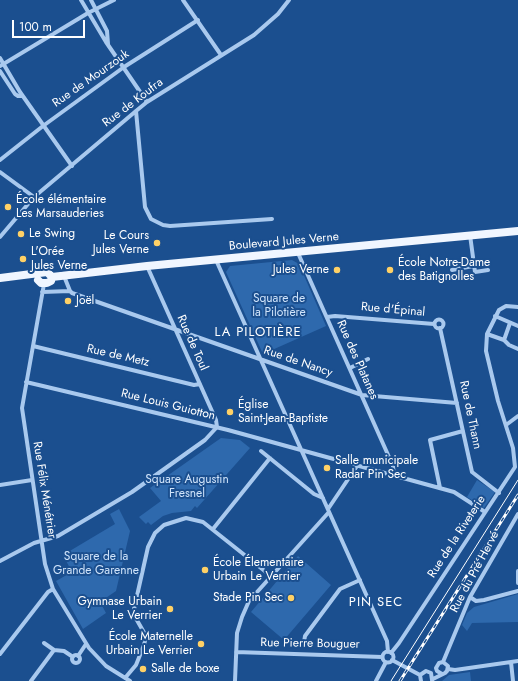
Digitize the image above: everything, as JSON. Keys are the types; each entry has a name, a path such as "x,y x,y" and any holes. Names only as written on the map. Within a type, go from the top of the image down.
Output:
{"main road":[{"name":"Boulevard Jules Verne","path":"41,279 47,272 52,277 64,276 147,266 298,253 518,231"},
{"path":"0,278 41,279"},
{"path":"0,282 41,279"}],"street":[{"path":"81,0 106,42 148,102"},
{"path":"91,0 107,31 106,42"},
{"path":"2,65 88,13 114,0"},
{"path":"183,0 221,55"},
{"name":"Rue de Koufra","path":"0,237 34,197 136,111 254,35 278,14 289,0"},
{"name":"Rue de Mourzouk","path":"0,160 43,126 124,67 198,20"},
{"path":"0,58 2,65 22,96 72,166"},
{"path":"0,71 15,94 22,96"},
{"path":"136,111 145,207 151,219 163,225 170,226 272,219"},
{"path":"0,172 34,197"},
{"path":"470,235 475,272 488,270"},
{"name":"Rue des Platanes","path":"298,253 393,466 394,476"},
{"path":"216,260 387,641 389,652 393,656 392,660"},
{"name":"Rue de Toul","path":"147,266 216,420 217,428"},
{"path":"452,270 473,266"},
{"path":"64,276 68,282 70,291"},
{"name":"Rue Félix Ménétrier","path":"41,279 42,292 22,408 45,564 53,589 86,644 101,662 121,678 130,681"},
{"name":"Rue de Nancy","path":"42,292 70,291 72,293 362,395 457,403"},
{"path":"518,307 506,306 499,310 487,334 504,340 509,345 518,349"},
{"name":"Rue d'Épinal","path":"327,317 335,316 434,324 436,328 443,326 442,320 438,319 434,324"},
{"path":"495,316 518,326"},
{"path":"504,340 510,323"},
{"name":"Rue de Thann","path":"440,328 473,475 499,492"},
{"name":"Rue de la Riveterie","path":"389,652 399,643 515,467 513,448 488,363 486,351 487,334"},
{"name":"Rue de Metz","path":"32,346 194,385 200,384"},
{"path":"350,368 368,359"},
{"name":"Rue Louis Guiotton","path":"26,382 217,428 440,488 454,492 485,512"},
{"path":"506,425 518,416"},
{"path":"0,561 41,541 58,536 132,492 205,440 217,428"},
{"path":"440,488 430,440 463,431"},
{"path":"261,450 314,494 322,498"},
{"path":"213,529 270,458"},
{"path":"235,681 237,633 245,610 257,591 328,510 358,466"},
{"path":"0,485 32,480"},
{"name":"Rue du Pré Hervé","path":"443,662 470,597 518,514"},
{"path":"121,678 136,665 145,641 144,631 134,615 134,609 150,541 158,530 176,519 186,518 197,520 213,529 271,576"},
{"path":"518,571 518,583"},
{"path":"304,642 305,636 340,589 360,580"},
{"path":"0,654 48,592 53,589"},
{"path":"470,597 476,601 484,600 518,591"},
{"path":"44,643 54,650 64,651 73,657 78,656 86,644"},
{"path":"31,681 54,650"},
{"name":"Rue Pierre Bouguer","path":"236,652 382,657"},
{"path":"386,662 382,657 385,653 389,652"},
{"path":"73,657 73,662 78,663 80,660 78,656"},
{"path":"376,681 386,662 392,660 420,675"},
{"path":"448,669 456,670 518,661"},
{"path":"420,675 423,672 428,672 443,662 447,665 448,669"},
{"path":"511,662 513,681"},
{"path":"436,666 437,672 442,674"},
{"path":"428,672 431,673 432,680 446,672 448,669"},
{"path":"420,675 421,681"}],"green space":[{"name":"Square de la Pilotière","path":"292,260 299,264 326,326 263,354 226,272 230,266"},
{"name":"Square Augustin Fresnel","path":"221,438 240,440 250,448 197,508 195,506 191,511 172,513 163,516 151,525 148,522 146,524 139,517 161,501 150,488"},
{"path":"477,480 495,492 484,508 467,497"},
{"name":"Square de la Grande Garenne","path":"119,509 130,531 116,591 100,602 106,613 83,629 56,581 72,572 63,555 115,524 110,514"},
{"name":"Stade Pin Sec","path":"298,556 331,585 284,640 251,612"},
{"path":"518,594 518,622 472,623 467,631 462,625 467,613 474,607"},
{"path":"470,672 471,681 442,681 449,675"}],"tram line":[{"path":"391,681 518,480"}],"railway":[{"path":"400,681 518,495"}],"place":[{"name":"École élémentaire Les Marsauderies","path":"8,207"},
{"name":"Le Swing","path":"21,234"},
{"name":"Le Cours Jules Verne","path":"157,243"},
{"name":"L'Orée Jules Verne","path":"23,259"},
{"name":"Jules Verne","path":"337,270"},
{"name":"École Notre-Dame des Batignolles","path":"390,270"},
{"name":"Joël","path":"68,301"},
{"name":"Église Saint-Jean-Baptiste","path":"230,412"},
{"name":"Salle municipale Radar Pin Sec","path":"327,468"},
{"name":"École Élementaire Urbain Le Verrier","path":"205,570"},
{"name":"Stade Pin Sec","path":"291,598"},
{"name":"Gymnase Urbain Le Verrier","path":"170,609"},
{"name":"École Maternelle Urbain Le Verrier","path":"201,644"},
{"name":"Salle de boxe","path":"143,669"}],"district":[{"name":"LA PILOTIÈRE","path":"258,333"},
{"name":"PIN SEC","path":"376,603"}]}
